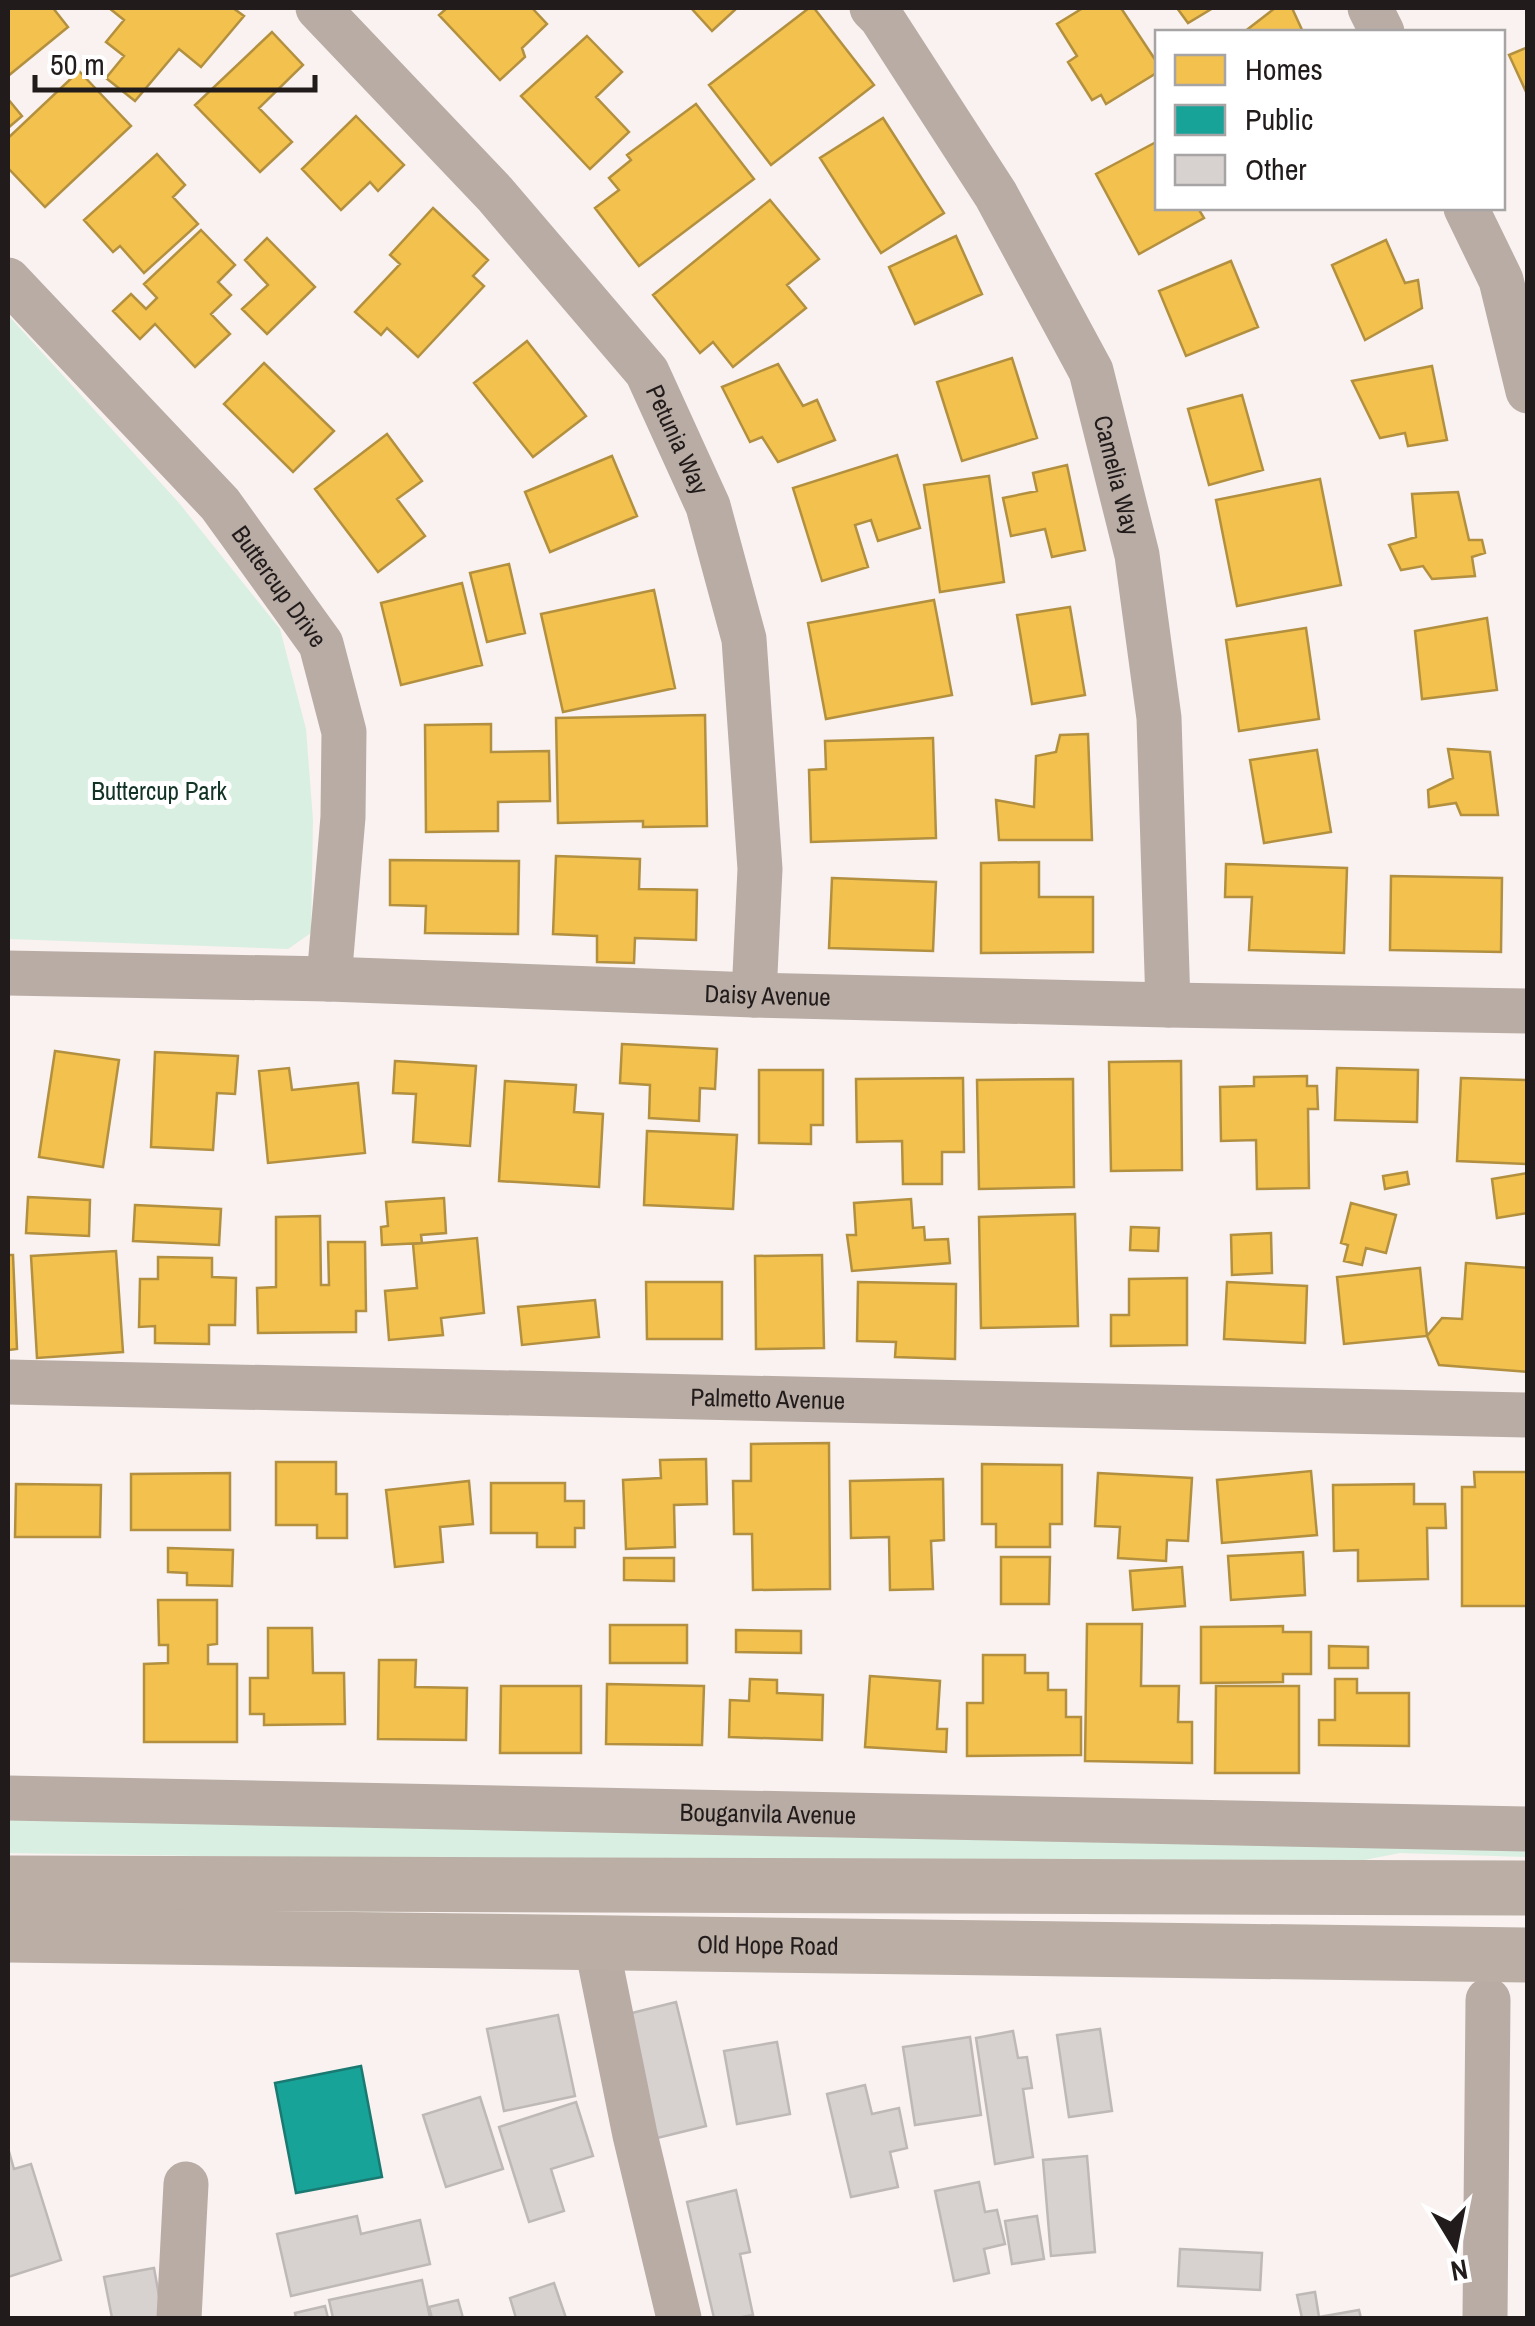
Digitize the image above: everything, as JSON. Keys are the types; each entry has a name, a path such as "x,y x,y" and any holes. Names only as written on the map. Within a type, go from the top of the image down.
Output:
{"main road":[{"path":"8,1884 1528,1888"},
{"name":"Old Hope Road","path":"8,1935 1528,1955"}],"street":[{"name":"Petunia Way","path":"318,8 495,194 647,372 708,506 744,639 760,869 754,994"},
{"name":"Camelia Way","path":"872,8 996,195 1092,370 1137,555 1159,718 1168,1005"},
{"path":"1467,210 1501,280 1528,391"},
{"name":"Buttercup Drive","path":"8,280 220,504 321,644 344,732 343,816 329,979"},
{"name":"Daisy Avenue","path":"8,974 1528,1011"},
{"name":"Palmetto Avenue","path":"8,1382 1528,1415"},
{"name":"Bouganvila Avenue","path":"8,1798 1528,1829"},
{"path":"596,1942 635,2135 679,2318"},
{"path":"1484,2318 1488,2000"},
{"path":"178,2318 186,2184"}],"green space":[{"name":"Buttercup Park","path":"8,315 179,503 280,629 306,729 313,820 311,933 288,949 8,939"},
{"path":"8,1818 1527,1847 1528,1857 1400,1853 1303,1872 8,1853"}],"building: Homes":[{"path":"8,8 53,8 68,27 8,76"},
{"path":"109,8 233,8 244,16 201,67 179,49 135,101 106,78 124,56 106,42 124,20"},
{"path":"447,8 532,8 547,24 522,48 525,57 500,80 439,15"},
{"path":"691,8 737,8 712,31"},
{"path":"814,8 874,85 771,165 709,85"},
{"path":"1083,8 1121,8 1155,59 1155,74 1106,104 1101,95 1092,100 1068,62 1077,56 1057,24"},
{"path":"1177,8 1213,8 1188,23"},
{"path":"1275,8 1292,8 1302,30 1247,30"},
{"path":"272,32 303,65 259,108 292,142 260,172 195,105"},
{"path":"587,36 622,72 596,97 629,132 590,169 521,96"},
{"path":"1528,47 1528,96 1509,55"},
{"path":"79,71 131,126 45,207 8,168 8,138"},
{"path":"8,99 22,116 8,128"},
{"path":"696,104 754,179 639,266 595,208 619,190 609,178 631,160 627,155"},
{"path":"356,116 404,165 378,191 370,182 341,210 302,169"},
{"path":"883,118 944,213 881,253 820,158"},
{"path":"1155,143 1155,210 1199,210 1204,218 1139,254 1096,174"},
{"path":"157,154 185,185 173,197 198,224 144,273 120,246 113,252 84,220"},
{"path":"770,200 819,259 787,285 806,308 733,367 713,342 700,353 653,295"},
{"path":"433,208 488,260 473,276 484,286 418,357 387,328 381,335 355,312 400,264 390,255"},
{"path":"201,230 235,265 218,282 231,295 211,314 230,334 195,367 155,324 140,339 113,311 131,294 146,309 157,298 144,284"},
{"path":"956,236 982,294 915,324 889,267"},
{"path":"267,238 315,287 267,334 242,309 268,285 245,260"},
{"path":"1386,240 1405,283 1418,280 1422,308 1365,340 1332,265"},
{"path":"1231,261 1258,327 1186,356 1159,291"},
{"path":"527,341 586,416 533,457 474,383"},
{"path":"1012,358 1037,438 962,461 937,382"},
{"path":"264,363 334,431 293,472 224,404"},
{"path":"778,364 803,406 817,400 835,440 778,462 762,437 750,442 722,387"},
{"path":"1432,366 1447,440 1408,446 1405,433 1380,438 1352,381"},
{"path":"1242,395 1263,470 1209,485 1188,409"},
{"path":"387,434 422,481 397,499 425,536 378,572 315,489"},
{"path":"897,455 920,528 878,541 871,520 855,525 868,567 822,581 793,488"},
{"path":"612,456 637,516 550,552 525,492"},
{"path":"1067,465 1085,550 1052,557 1045,529 1011,536 1003,498 1037,491 1033,473"},
{"path":"989,476 1004,582 940,592 924,485"},
{"path":"1320,479 1341,585 1237,606 1216,500"},
{"path":"1458,492 1469,540 1482,540 1485,553 1472,557 1475,576 1432,579 1423,566 1401,570 1389,545 1416,537 1412,494"},
{"path":"509,564 525,633 487,642 470,573"},
{"path":"462,583 482,665 401,685 381,603"},
{"path":"654,590 675,688 563,712 541,614"},
{"path":"934,600 952,695 826,719 808,623"},
{"path":"1070,607 1085,695 1032,704 1017,615"},
{"path":"1487,618 1497,690 1422,699 1415,631"},
{"path":"1306,628 1319,719 1239,731 1226,640"},
{"path":"705,715 707,826 643,827 643,821 558,823 556,718"},
{"path":"491,724 491,752 549,751 550,801 498,802 498,831 426,832 425,725"},
{"path":"1088,734 1092,840 999,840 996,800 1034,807 1036,756 1056,752 1060,735"},
{"path":"933,738 936,838 811,842 809,770 826,769 825,741"},
{"path":"1448,749 1490,752 1498,815 1461,815 1456,803 1429,807 1428,790 1453,778"},
{"path":"1317,750 1331,832 1264,843 1250,760"},
{"path":"556,856 640,859 639,889 697,890 696,940 635,938 634,963 597,962 597,936 553,934"},
{"path":"390,860 519,861 518,934 425,933 426,906 390,905"},
{"path":"1039,862 1039,897 1093,897 1093,952 981,953 981,863"},
{"path":"1226,864 1347,868 1344,953 1249,950 1252,897 1225,897"},
{"path":"1391,876 1502,878 1501,952 1390,950"},
{"path":"832,878 936,882 933,951 829,948"},
{"path":"622,1044 717,1049 715,1089 700,1088 699,1121 649,1118 650,1085 620,1083"},
{"path":"55,1051 119,1060 103,1167 39,1157"},
{"path":"155,1052 238,1056 235,1094 217,1093 213,1150 151,1147"},
{"path":"395,1061 476,1066 470,1146 413,1142 416,1094 393,1093"},
{"path":"1181,1061 1182,1170 1111,1171 1109,1062"},
{"path":"289,1068 292,1090 358,1083 365,1153 268,1163 259,1071"},
{"path":"1337,1068 1418,1070 1417,1122 1335,1120"},
{"path":"759,1070 823,1070 823,1125 811,1125 811,1144 759,1143"},
{"path":"1307,1076 1307,1086 1317,1086 1318,1109 1308,1109 1309,1188 1257,1189 1256,1140 1221,1141 1220,1087 1254,1086 1254,1077"},
{"path":"963,1078 964,1152 942,1152 942,1184 903,1184 902,1141 857,1142 856,1079"},
{"path":"1461,1078 1528,1080 1528,1164 1457,1161"},
{"path":"1073,1079 1074,1187 979,1189 977,1080"},
{"path":"505,1081 576,1085 574,1112 603,1114 599,1187 499,1181"},
{"path":"647,1131 737,1135 733,1209 644,1205"},
{"path":"1407,1172 1409,1184 1385,1189 1383,1176"},
{"path":"1528,1173 1528,1213 1497,1218 1492,1179"},
{"path":"28,1197 90,1200 89,1236 26,1233"},
{"path":"444,1198 446,1233 421,1235 422,1243 382,1245 381,1227 388,1226 386,1202"},
{"path":"911,1199 913,1228 924,1227 925,1240 948,1239 950,1263 852,1271 847,1235 856,1235 854,1203"},
{"path":"1351,1203 1396,1215 1386,1253 1366,1248 1362,1265 1344,1261 1348,1245 1341,1243"},
{"path":"135,1205 221,1209 219,1245 133,1241"},
{"path":"1075,1214 1078,1326 981,1328 979,1217"},
{"path":"320,1216 321,1285 329,1285 328,1242 365,1242 366,1311 356,1311 356,1332 258,1333 257,1288 276,1287 276,1217"},
{"path":"1131,1227 1159,1228 1158,1251 1130,1250"},
{"path":"1271,1233 1272,1273 1232,1275 1231,1235"},
{"path":"477,1238 484,1313 441,1318 443,1335 389,1340 385,1291 417,1288 413,1244"},
{"path":"116,1251 123,1352 37,1358 31,1256"},
{"path":"8,1255 13,1255 17,1349 8,1350"},
{"path":"822,1255 824,1348 756,1349 755,1256"},
{"path":"158,1257 212,1258 212,1277 236,1278 235,1325 209,1325 209,1344 155,1343 155,1326 139,1327 140,1279 158,1279"},
{"path":"1466,1263 1528,1268 1528,1372 1439,1365 1427,1336 1442,1318 1462,1319"},
{"path":"1420,1268 1427,1336 1344,1344 1337,1277"},
{"path":"1187,1278 1187,1345 1111,1346 1111,1315 1129,1315 1129,1279"},
{"path":"646,1282 722,1282 722,1339 647,1339"},
{"path":"858,1282 956,1284 955,1359 895,1357 896,1342 857,1341"},
{"path":"1227,1282 1307,1286 1305,1343 1224,1339"},
{"path":"595,1300 599,1337 522,1345 518,1307"},
{"path":"829,1443 830,1589 753,1590 752,1534 734,1534 733,1481 751,1481 751,1444"},
{"path":"706,1459 707,1504 674,1505 675,1547 626,1549 623,1480 661,1478 660,1460"},
{"path":"276,1462 336,1462 336,1494 347,1494 347,1538 317,1538 317,1525 276,1525"},
{"path":"982,1464 1062,1465 1062,1524 1050,1524 1050,1547 996,1547 996,1524 982,1524"},
{"path":"1311,1471 1317,1535 1222,1543 1217,1480"},
{"path":"1474,1472 1528,1472 1528,1606 1462,1606 1462,1487 1475,1487"},
{"path":"230,1473 230,1530 131,1530 131,1474"},
{"path":"1098,1473 1192,1478 1188,1541 1167,1540 1166,1561 1118,1558 1120,1527 1095,1526"},
{"path":"943,1479 944,1540 931,1541 933,1589 890,1590 889,1537 851,1538 850,1481"},
{"path":"469,1481 473,1524 440,1527 443,1562 395,1567 386,1490"},
{"path":"491,1483 565,1483 565,1501 584,1501 584,1528 575,1528 575,1547 537,1547 537,1533 491,1533"},
{"path":"16,1484 101,1485 100,1537 15,1537"},
{"path":"1414,1484 1414,1504 1445,1504 1446,1528 1427,1528 1428,1579 1358,1581 1358,1550 1334,1551 1333,1485"},
{"path":"168,1548 233,1550 232,1586 187,1585 187,1573 168,1572"},
{"path":"1303,1552 1305,1595 1231,1600 1228,1556"},
{"path":"1001,1557 1050,1557 1049,1604 1001,1604"},
{"path":"624,1558 674,1558 674,1581 624,1580"},
{"path":"1182,1567 1185,1606 1133,1610 1130,1571"},
{"path":"158,1600 217,1600 217,1644 208,1645 208,1664 237,1664 237,1742 144,1742 144,1664 168,1663 168,1645 159,1645"},
{"path":"1087,1624 1142,1624 1141,1686 1179,1686 1178,1722 1192,1722 1192,1763 1085,1761"},
{"path":"610,1625 687,1625 687,1663 610,1663"},
{"path":"1283,1626 1283,1632 1311,1632 1311,1674 1283,1674 1283,1682 1201,1683 1201,1627"},
{"path":"268,1628 312,1628 313,1673 344,1673 345,1724 264,1725 264,1714 250,1714 250,1678 268,1678"},
{"path":"736,1630 801,1631 801,1653 736,1652"},
{"path":"1329,1646 1368,1647 1368,1668 1329,1668"},
{"path":"983,1655 1025,1655 1025,1673 1048,1673 1048,1690 1066,1690 1066,1717 1081,1717 1081,1755 967,1756 967,1703 983,1703"},
{"path":"379,1660 416,1660 415,1687 467,1688 466,1740 378,1739"},
{"path":"870,1676 940,1681 937,1729 947,1729 946,1752 865,1747"},
{"path":"750,1679 777,1680 777,1693 823,1695 822,1740 729,1737 730,1700 749,1701"},
{"path":"1335,1679 1357,1679 1357,1693 1409,1693 1409,1746 1319,1745 1319,1720 1335,1720"},
{"path":"607,1684 704,1686 702,1745 606,1744"},
{"path":"501,1686 581,1686 581,1753 500,1753"},
{"path":"1216,1686 1299,1686 1299,1773 1215,1773"}],"building: Public":[{"path":"361,2066 382,2177 296,2193 275,2083"}],"building: Other":[{"path":"676,2002 706,2126 649,2140 620,2016"},
{"path":"558,2015 575,2096 504,2111 487,2029"},
{"path":"1100,2029 1112,2111 1069,2117 1057,2035"},
{"path":"1013,2031 1018,2058 1027,2057 1032,2088 1023,2089 1033,2157 995,2164 976,2038"},
{"path":"970,2037 981,2115 915,2125 903,2047"},
{"path":"777,2042 790,2114 737,2124 724,2051"},
{"path":"865,2085 872,2114 899,2108 907,2148 890,2152 898,2187 851,2197 827,2094"},
{"path":"480,2097 503,2169 446,2187 423,2115"},
{"path":"576,2102 593,2156 551,2169 564,2211 529,2222 499,2127"},
{"path":"8,2148 14,2169 31,2164 61,2260 8,2277"},
{"path":"1087,2156 1095,2252 1051,2256 1043,2160"},
{"path":"979,2182 985,2212 997,2210 1005,2244 984,2249 989,2273 954,2281 935,2191"},
{"path":"736,2190 750,2252 740,2254 753,2315 714,2318 687,2202"},
{"path":"357,2216 361,2234 420,2220 430,2264 291,2296 277,2234"},
{"path":"1037,2216 1044,2259 1012,2264 1005,2221"},
{"path":"1180,2249 1262,2253 1260,2290 1178,2286"},
{"path":"154,2268 163,2318 112,2318 104,2277"},
{"path":"422,2280 430,2318 333,2318 329,2300"},
{"path":"554,2283 566,2318 516,2318 510,2298"},
{"path":"1315,2292 1319,2317 1359,2310 1361,2318 1302,2318 1297,2295"},
{"path":"458,2300 463,2318 432,2318 429,2307"},
{"path":"325,2306 328,2318 296,2318 295,2313"}]}
